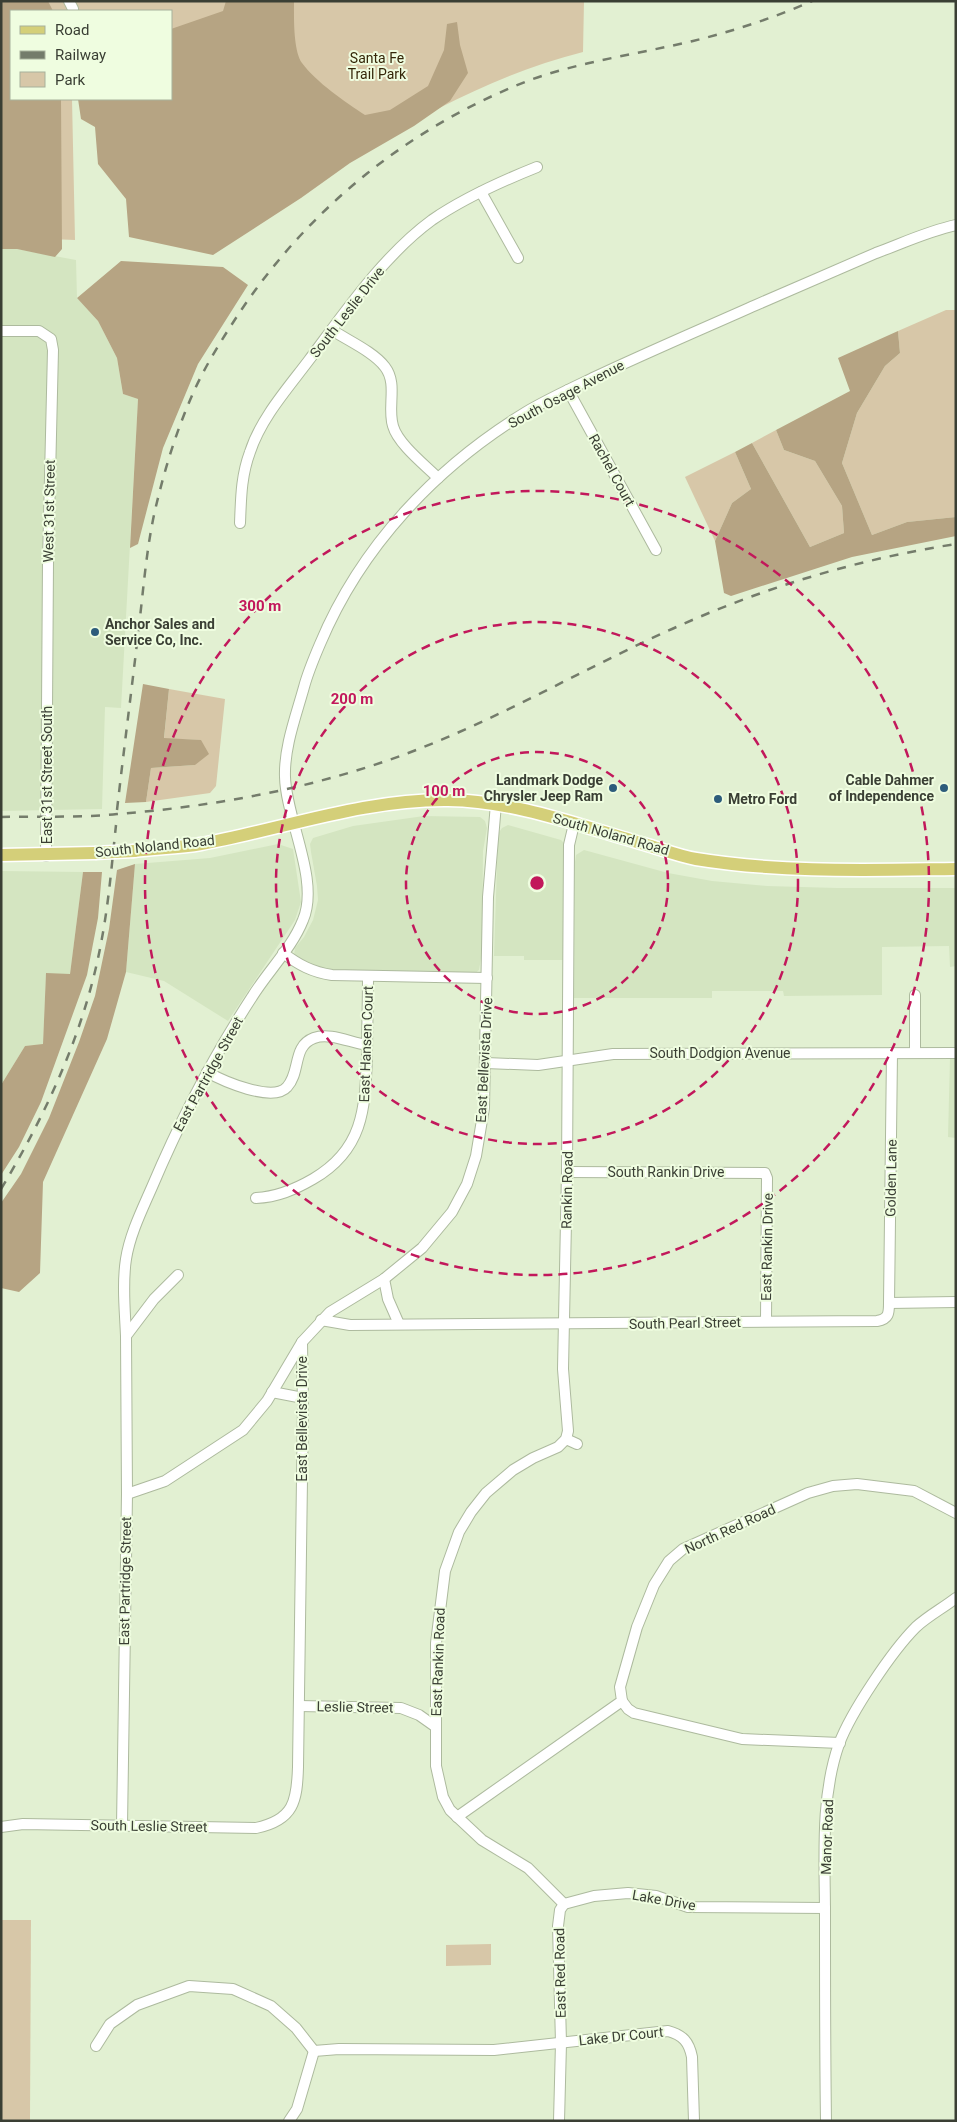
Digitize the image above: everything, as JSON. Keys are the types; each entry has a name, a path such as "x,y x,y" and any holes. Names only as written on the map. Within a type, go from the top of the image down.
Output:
{"main road":[{"name":"South Noland Road","path":"1,855 46,856 134,851 200,844 363,808 403,802 449,800 496,804 528,810 694,859 760,867 814,870 956,869"}],"street":[{"name":"South Leslie Drive","path":"240,523 241,482 250,450 279,399 390,258 432,220 481,192 537,167"},
{"path":"481,192 518,258"},
{"name":"South Osage Avenue","path":"294,824 284,774 292,730 306,678 330,622 352,581 372,550 401,514 438,478 494,433 527,412 568,390 636,358 854,263 934,230 956,225"},
{"path":"332,330 377,359 385,367 392,385 390,413 394,429 403,442 438,478"},
{"name":"West 31st Street","path":"1,332 42,333 51,339 53,350 47,694"},
{"name":"Rachel Court","path":"568,390 656,550"},
{"name":"East 31st Street South","path":"46,856 47,694"},
{"name":"East Bellevista Drive","path":"290,1809 297,1788 303,1398 302,1342 330,1312 384,1279 409,1260 432,1237 452,1212 467,1184 476,1156 484,1108 488,897 496,804"},
{"name":"East Partridge Street","path":"122,1826 127,1494 124,1276 126,1256 134,1228 180,1125 207,1072 254,993 304,920 307,881 294,824"},
{"name":"Rankin Road","path":"566,1439 568,1432 563,1369 567,1172 569,845 574,824"},
{"path":"283,953 297,964 313,972 332,976 487,978"},
{"name":"East Hansen Court","path":"256,1198 287,1193 326,1172 342,1157 354,1138 363,1117 366,1092 368,977"},
{"path":"915,995 915,1052"},
{"path":"207,1072 222,1080 252,1090 277,1092 287,1088 294,1072 299,1052 308,1040 318,1037 329,1037 367,1045"},
{"name":"Golden Lane","path":"889,1303 892,1053"},
{"name":"South Dodgion Avenue","path":"486,1063 538,1065 613,1054 956,1053"},
{"name":"South Rankin Drive","path":"567,1172 765,1173"},
{"name":"East Rankin Drive","path":"765,1173 767,1178 766,1321"},
{"path":"126,1336 154,1299 178,1275"},
{"path":"384,1279 388,1299 399,1324"},
{"path":"889,1303 956,1302"},
{"name":"South Pearl Street","path":"321,1320 350,1325 882,1320 889,1315 889,1303"},
{"path":"127,1494 165,1481 227,1442 255,1418 302,1342"},
{"path":"272,1392 303,1398"},
{"path":"566,1439 577,1444"},
{"name":"East Rankin Road","path":"457,1817 450,1810 439,1784 436,1766 436,1643 445,1571 459,1532 474,1508 486,1494 513,1470 533,1458 558,1447 566,1439"},
{"name":"North Red Road","path":"622,1701 620,1687 637,1627 654,1585 669,1561 695,1542 808,1493 833,1486 857,1484 914,1491 956,1513"},
{"name":"Manor Road","path":"826,2121 825,1847 828,1795 832,1771 840,1743 852,1718 893,1656 916,1628 956,1598"},
{"path":"564,1904 528,1868 482,1840 457,1817 622,1701 634,1713 742,1739 840,1743"},
{"name":"Leslie Street","path":"299,1706 402,1708 418,1715 436,1727"},
{"name":"South Leslie Street","path":"1,1827 23,1824 256,1828 270,1825 280,1820 290,1809"},
{"name":"Lake Drive","path":"564,1904 594,1896 628,1893 656,1896 688,1907 825,1908"},
{"name":"East Red Road","path":"559,2121 561,2042 558,1926 560,1910 564,1904"},
{"path":"96,2046 110,2024 137,2004 189,1986 233,1989 271,2006 296,2028 314,2051"},
{"name":"Lake Dr Court","path":"561,2042 668,2031 678,2034 690,2046 694,2121"},
{"path":"314,2051 339,2049 494,2050 561,2042"},
{"path":"289,2121 297,2109 314,2051"}],"shaded area":[{"path":"1,1 48,1 52,10 10,10 10,100 61,100 62,249 55,257 17,249 1,249"},
{"path":"226,1 294,1 297,50 302,63 323,84 365,115 390,110 428,86 444,50 447,24 457,22 460,45 468,73 450,101 414,126 350,163 301,198 213,255 129,237 126,199 98,164 95,127 81,119 78,100 172,100 172,29 223,11"},
{"path":"1,249 17,249 76,260 77,298 98,321 117,358 123,394 138,399 121,708 105,707 102,809 1,811"},
{"path":"121,261 223,267 248,285 198,364 163,448 138,544 130,548 138,399 123,394 117,358 98,321 77,298"},
{"path":"898,331 900,353 885,366 857,413 842,463 872,535 907,522 956,517 956,536 852,557 731,596 724,593 715,541 732,503 751,489 735,452 752,443 810,547 844,533 842,506 815,461 784,450 776,430 850,391 838,358"},
{"path":"143,684 169,689 164,738 201,740 209,754 195,765 151,768 146,802 125,803"},
{"path":"424,816 480,817 485,821 487,828 483,851 482,952 479,970 474,974 334,971 317,969 300,961 294,955 295,948 304,937 313,920 318,900 310,844 313,838 353,826"},
{"path":"508,825 561,840 564,843 565,960 524,960 524,956 494,956 498,834 502,828"},
{"path":"278,844 293,849 301,902 295,920 228,1021 164,981 126,972 135,864 210,858"},
{"path":"584,850 668,873 712,881 767,886 956,888 956,966 950,967 949,946 882,947 882,995 784,996 783,991 712,991 712,998 574,998 575,862 576,855"},
{"path":"135,864 126,972 107,1039 43,1182 40,1273 19,1292 1,1288 1,1203 21,1174 49,1118 79,1042 95,996 109,929 117,870"},
{"path":"1,871 83,872 70,974 46,974 43,1045 25,1046 1,1085"},
{"path":"83,872 102,872 98,918 87,975 41,1102 19,1147 1,1175 1,1085 25,1046 43,1044 46,973 70,974"},
{"path":"950,1058 956,1058 956,1138 948,1137"}],"green space":[{"path":"1,1 69,1 70,10 10,10 10,100 72,100 75,240 1,237"},
{"name":"Santa Fe Trail Park","path":"71,1 584,1 583,52 527,69 473,91 371,146 172,60 172,10 71,10"},
{"path":"946,310 956,310 956,517 907,522 872,535 842,463 857,413 885,366 900,353 898,331"},
{"path":"776,430 784,450 815,461 842,506 844,533 810,547 752,443"},
{"path":"735,452 751,489 732,503 715,541 685,477"},
{"path":"169,689 225,699 216,786 210,793 146,802 151,768 195,765 200,740 164,739"},
{"path":"1,1920 31,1920 30,2121 1,2121"},
{"path":"491,1944 491,1965 446,1966 446,1945"}],"railway":[{"path":"117,810 148,548 163,477 179,429 203,372 234,321 262,281 293,244 327,209 363,177 401,148 442,122 485,99 550,73 708,37 768,18 812,1"},
{"path":"1,817 103,815 185,807 252,796 351,772 383,762 457,733 706,614 811,577 883,558 956,544"},
{"path":"1,1189 49,1099 63,1068 86,1004 95,971 104,924 116,825"}],"place":[{"name":"Anchor Sales and Service Co, Inc.","path":"95,632"},
{"name":"Landmark Dodge Chrysler Jeep Ram","path":"613,788"},
{"name":"Cable Dahmer of Independence","path":"944,788"},
{"name":"Metro Ford","path":"718,799"}]}
